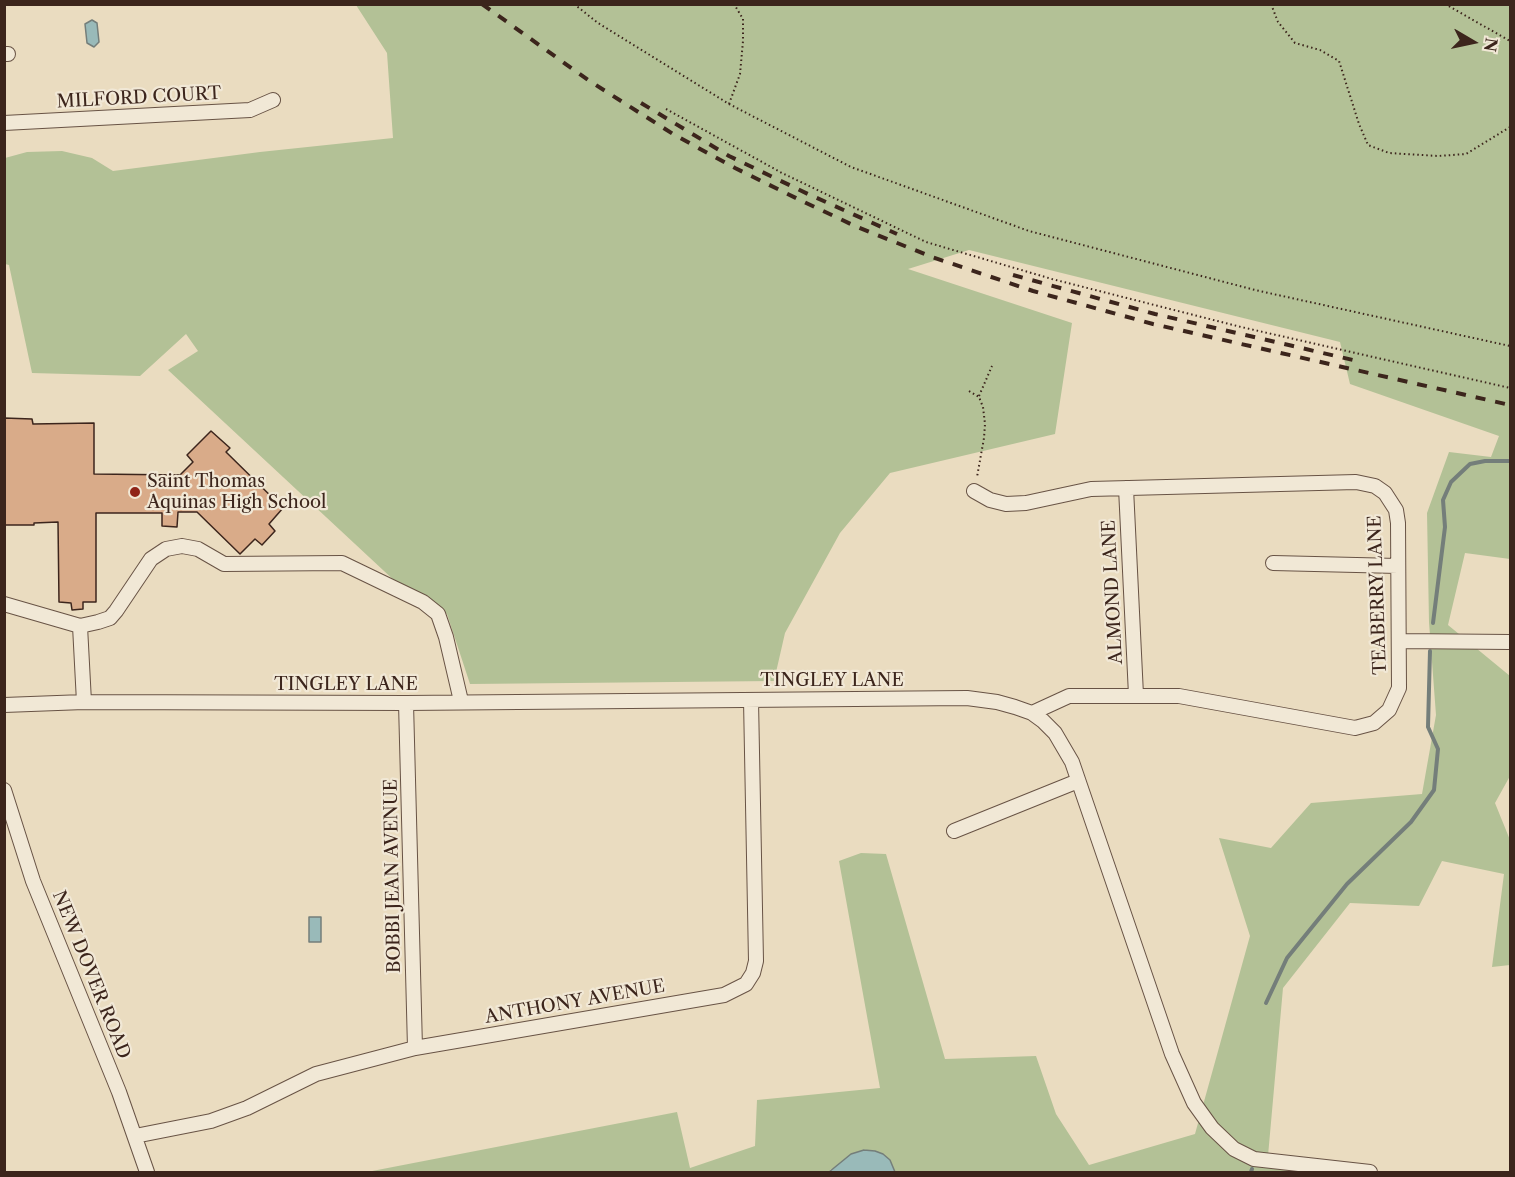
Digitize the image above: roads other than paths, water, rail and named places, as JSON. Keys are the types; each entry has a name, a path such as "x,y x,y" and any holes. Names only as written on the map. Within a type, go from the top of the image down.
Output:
{"street":[{"name":"MILFORD COURT","path":"4,123 250,110 273,100"},
{"name":"TEABERRY LANE","path":"974,491 990,500 1006,504 1026,503 1091,489 1367,483 1385,493 1396,510 1399,680 1396,698 1382,717 1365,726 1355,728 1179,696 1136,695 1070,696 1032,713"},
{"name":"ALMOND LANE","path":"1126,488 1136,695"},
{"path":"4,604 80,626 110,618 124,602 151,559 166,549 182,546 198,549 224,564 342,563 423,602 438,614 446,637 461,702"},
{"path":"1272,563 1398,566"},
{"path":"80,626 84,702"},
{"path":"1399,641 1510,642"},
{"name":"TINGLEY LANE","path":"4,705 84,702 406,703 967,698 997,702 1032,713 1055,733 1072,762 1172,1054 1194,1103 1212,1128 1234,1149 1254,1159 1370,1173"},
{"name":"ANTHONY AVENUE","path":"135,1136 211,1120 247,1108 316,1074 415,1048 724,995 746,984 753,974 756,961 751,700"},
{"name":"BOBBI JEAN AVENUE","path":"406,703 415,1048"},
{"path":"954,831 1078,781"},
{"name":"NEW DOVER ROAD","path":"4,790 33,881 135,1136 147,1173"}],"water":[{"path":"92,20 97,23 99,42 94,47 87,43 85,24"},
{"path":"309,917 321,917 321,942 309,942"},
{"path":"864,1150 883,1154 890,1160 895,1172 829,1172 851,1154"}],"waterway":[{"path":"1433,623 1445,527 1443,500 1451,482 1470,464 1485,461 1510,461"},
{"path":"1266,1003 1287,958 1347,884 1411,822 1434,790 1438,749 1428,727 1430,651"}],"railway":[{"path":"482,4 588,80 673,134 804,202 855,226 932,257 1033,291 1153,324 1510,405"},
{"path":"641,103 729,156 897,234"},
{"path":"1013,275 1155,314 1353,360"}],"place":[{"name":"Saint Thomas Aquinas High School","path":"135,492"}]}
